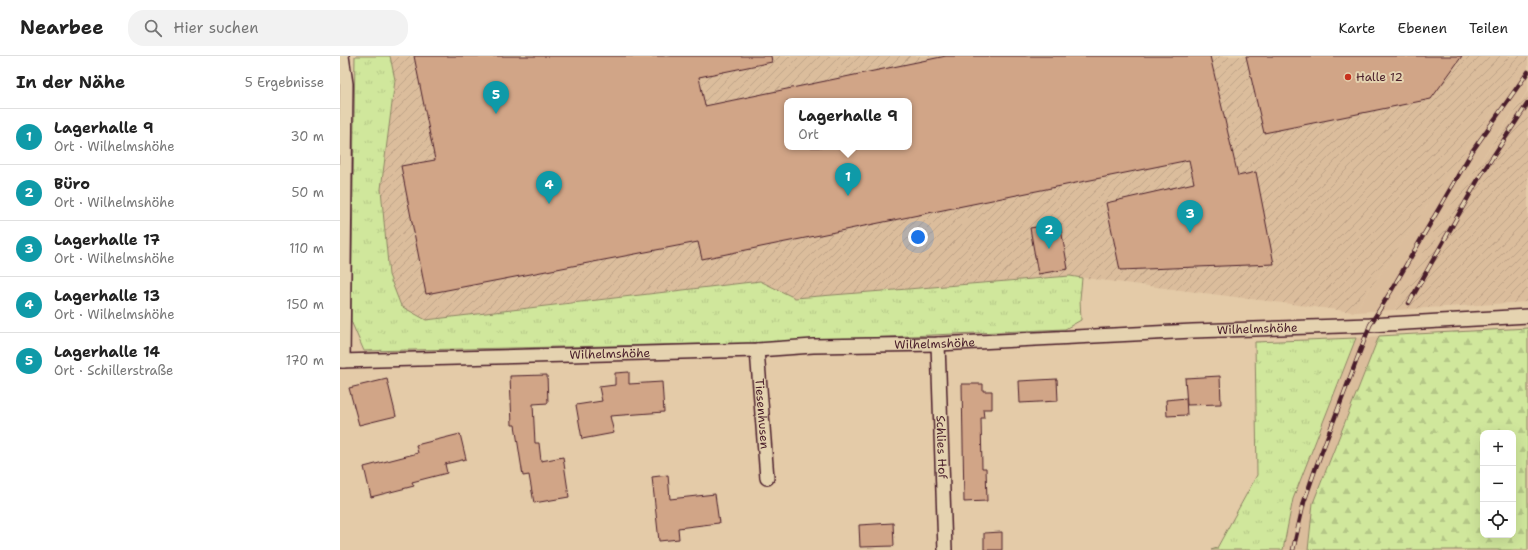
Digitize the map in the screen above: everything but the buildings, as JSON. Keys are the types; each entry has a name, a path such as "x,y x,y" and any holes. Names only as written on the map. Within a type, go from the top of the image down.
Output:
{"street":[{"path":"342,56 346,84 342,361"},
{"name":"Wilhelmshöhe","path":"342,361 757,350 813,346 938,344 1370,325 1528,316"},
{"name":"Schlies Hof","path":"938,344 945,550"},
{"name":"Tiesenhusen","path":"757,350 767,478"}],"shaded area":[{"path":"390,56 1528,56 1528,59 1354,312 1070,276 795,298 760,281 426,320 401,306 389,275 381,189 395,80"},
{"path":"1528,59 1528,90 1435,229 1394,310 1354,312"},
{"path":"1528,91 1528,302 1394,310 1435,229"},
{"path":"1379,336 1313,503 1308,550 1283,550 1293,499 1356,338"}],"green space":[{"path":"355,56 390,56 395,80 381,189 389,275 401,306 426,320 760,281 795,298 1070,276 1082,278 1080,299 1081,320 1065,329 754,343 364,351 351,321"},
{"path":"1528,328 1528,550 1308,550 1313,503 1379,336"},
{"path":"1356,338 1293,499 1283,550 1211,550 1217,548 1257,475 1255,342"}],"railway":[{"path":"1293,550 1304,502 1370,325 1473,150 1528,72"},
{"path":"1409,303 1479,178 1528,103"}],"place":[{"name":"Halle 12","path":"1348,77"},
{"name":"Lagerhalle 14","path":"496,114"},
{"name":"Lagerhalle 9","path":"848,196"},
{"name":"Lagerhalle 13","path":"549,204"},
{"name":"Lagerhalle 17","path":"1190,233"},
{"name":"Büro","path":"1049,249"}]}
